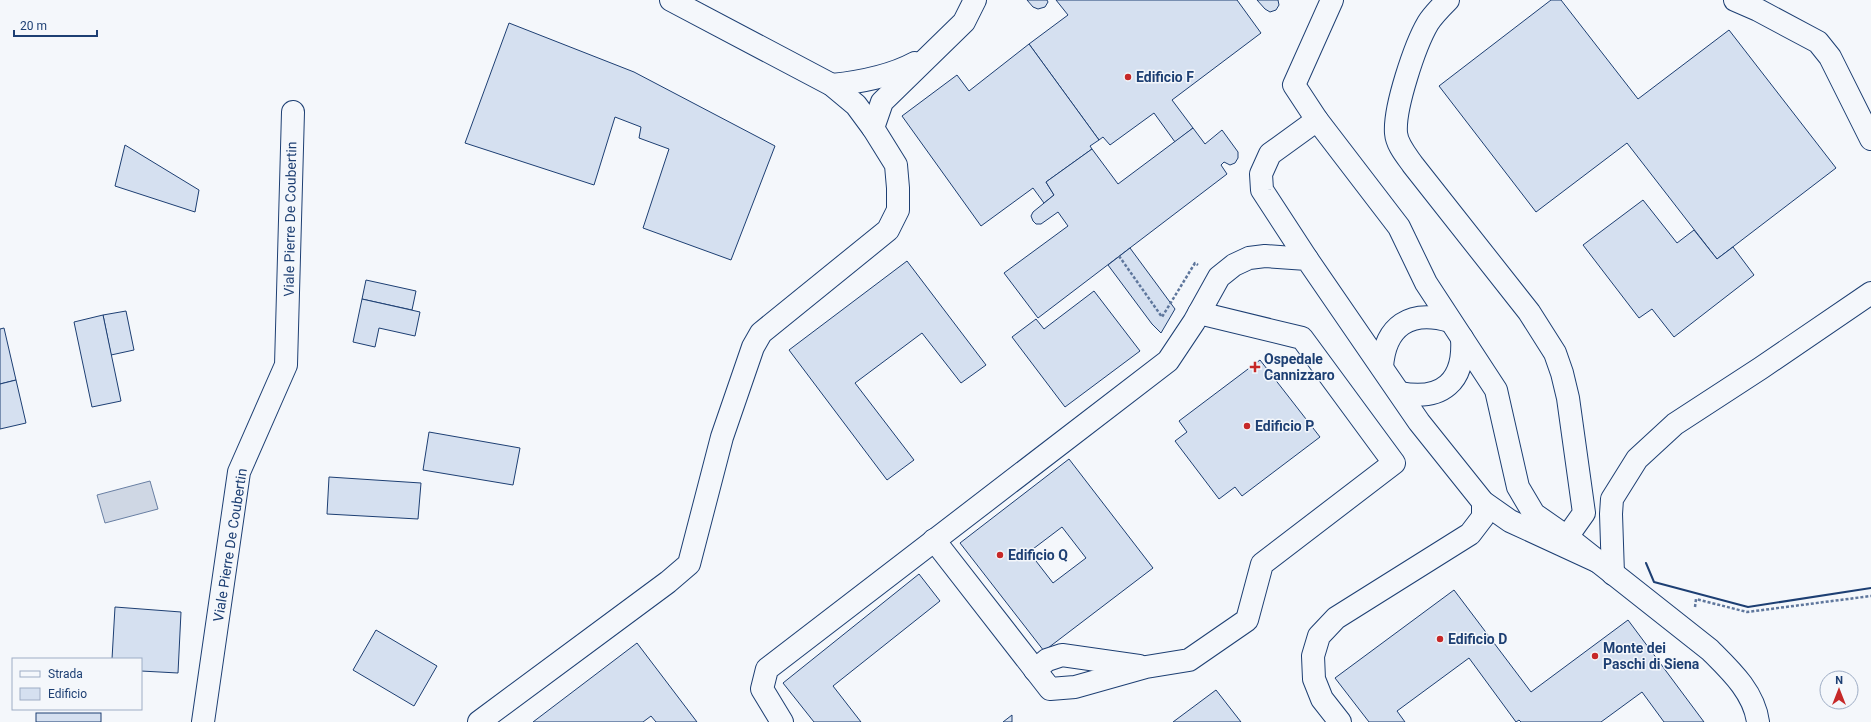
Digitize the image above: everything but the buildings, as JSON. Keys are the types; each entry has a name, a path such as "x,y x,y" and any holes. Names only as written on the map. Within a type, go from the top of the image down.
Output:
{"street":[{"path":"479,722 668,582 688,564 722,437 753,347 761,333 888,230 898,210 896,165 874,128 856,105 832,85 672,0"},
{"path":"874,128 882,102 932,55 964,22 975,0"},
{"path":"1332,0 1294,85 1317,120 1399,227 1426,283 1496,390 1518,487 1518,498 1515,505 1507,511 1489,507"},
{"path":"1448,0 1428,24 1418,47 1401,94 1397,115 1396,133 1400,147 1413,165 1529,312 1555,353 1568,398 1584,513 1567,537"},
{"path":"1735,0 1758,10 1818,42 1830,57 1871,139"},
{"path":"832,85 859,82 899,71 932,55"},
{"name":"Viale Pierre De Coubertin","path":"203,722 239,472 286,365 293,112"},
{"path":"1317,120 1270,154 1261,174 1262,190 1307,259 1419,422 1489,507 1510,521 1606,568"},
{"path":"782,722 762,689 767,669 1168,361 1199,313 1219,277 1234,265 1249,258 1265,256 1307,259"},
{"path":"1606,568 1612,499 1637,459 1675,424 1761,368 1871,292"},
{"path":"934,540 1050,689 1075,687 1146,667 1189,660 1247,620 1262,564 1394,463 1302,338 1199,313"},
{"path":"1382,367 1383,351 1390,336 1402,324 1417,317 1434,316 1450,321"},
{"path":"1400,393 1416,396 1433,394 1448,385 1458,372 1464,355 1462,338"},
{"path":"1518,487 1534,514 1567,537 1710,650 1724,664 1748,694 1758,722"},
{"path":"1340,722 1322,699 1314,679 1313,656 1319,636 1336,618 1470,534 1489,507"},
{"path":"1584,513 1611,514"},
{"path":"1035,670 1047,660 1062,655 1146,667"}],"path":[{"path":"1119,256 1162,317 1195,263 1219,277"},
{"path":"1693,637 1696,599 1747,612 1871,596"}],"shaded area":[{"path":"150,481 158,509 105,523 97,495"}],"wall":[{"path":"1646,563 1654,582 1748,607 1871,588"}],"place":[{"name":"Edificio F","path":"1128,77"},
{"name":"Ospedale Cannizzaro","path":"1255,367"},
{"name":"Edificio P","path":"1247,426"},
{"name":"Edificio Q","path":"1000,555"},
{"name":"Edificio D","path":"1440,639"},
{"name":"Monte dei Paschi di Siena","path":"1595,656"}]}
